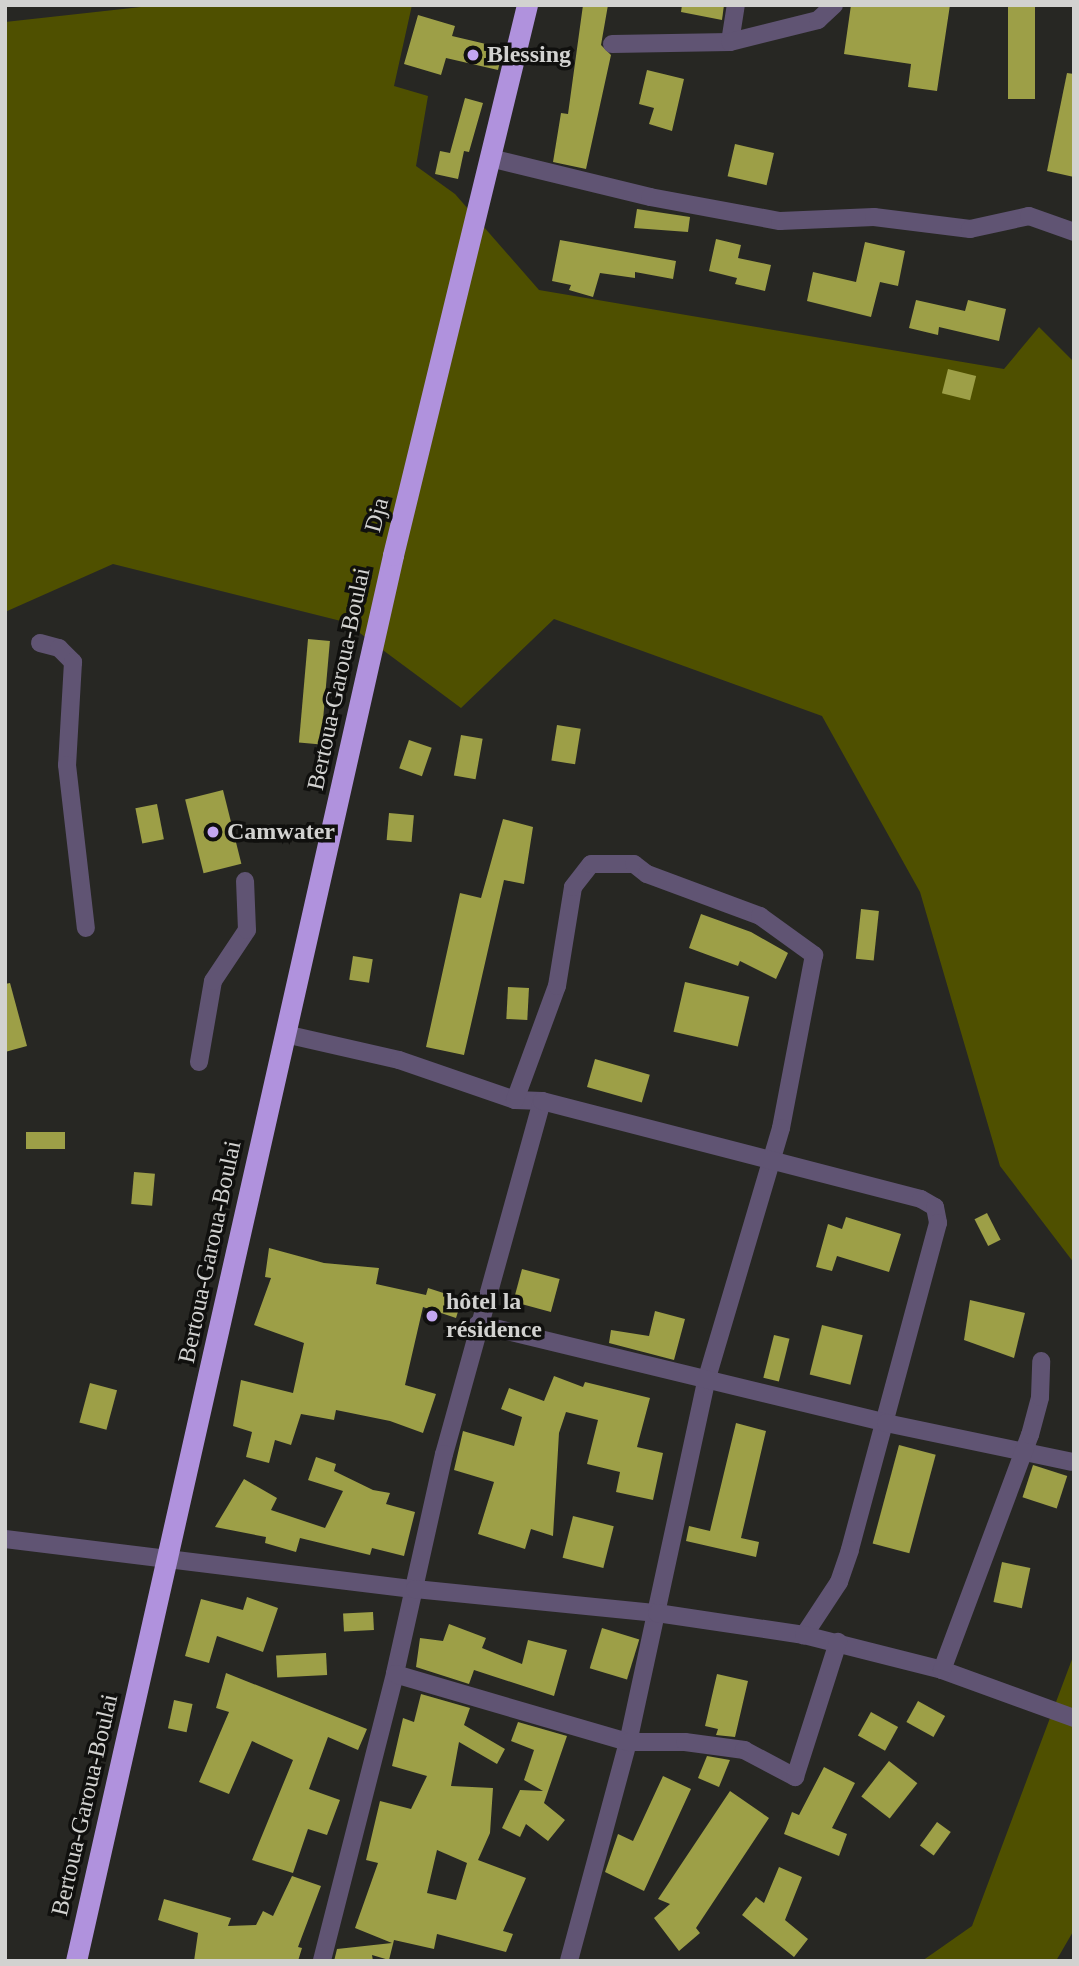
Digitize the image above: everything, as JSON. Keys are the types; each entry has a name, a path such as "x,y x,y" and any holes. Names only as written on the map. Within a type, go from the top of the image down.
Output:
{"highway":[{"path":"490,158 527,5"},
{"name":"Dja","path":"393,555 490,158"},
{"name":"Bertoua-Garoua-Boulai","path":"76,1961 393,555"}],"street":[{"path":"730,42 736,5"},
{"path":"612,44 730,42 817,20 834,5"},
{"path":"490,158 650,197 780,221 874,218 970,229 1029,216 1074,232"},
{"path":"40,643 59,648 73,663 67,765 86,928"},
{"path":"515,1100 557,986 573,887 591,864 634,864 647,874 760,916 814,955 792,1053 789,1093 706,1381 628,1742 569,1960"},
{"path":"199,1062 213,981 247,930 245,881"},
{"path":"285,1034 399,1060 515,1100 542,1101 771,1163 921,1199 935,1207 938,1223 886,1423 839,1582 804,1635"},
{"path":"322,1961 395,1674 478,1324 542,1101"},
{"path":"478,1324 886,1423 1072,1462"},
{"path":"942,1670 1023,1452 1040,1397 1041,1361"},
{"path":"5,1539 415,1589 657,1613 804,1635 942,1670 1074,1718"},
{"path":"395,1674 628,1742 725,1745 795,1777 838,1642"}],"shaded area":[{"path":"159,5 412,5 394,86 428,96 416,166 455,194 539,290 1004,369 1039,327 1074,362 1074,1263 1000,1166 920,892 822,716 554,619 461,708 345,622 113,564 5,612 5,22"},
{"path":"1074,1654 1074,1930 1056,1961 922,1961 972,1926"}],"building":[{"path":"583,5 608,5 601,45 611,55 586,169 553,162 561,113 568,114"},
{"path":"682,5 724,5 722,20 681,12"},
{"path":"851,5 950,5 937,91 908,87 911,64 844,54"},
{"path":"1008,5 1035,5 1035,99 1008,99"},
{"path":"418,15 455,26 452,36 503,48 498,70 446,58 441,75 404,64"},
{"path":"647,70 684,79 672,131 649,124 654,108 639,104"},
{"path":"1067,73 1074,74 1074,177 1047,171"},
{"path":"465,98 483,103 469,152 464,151 458,179 435,174 440,151 450,153"},
{"path":"735,144 774,153 767,185 728,176"},
{"path":"637,209 690,217 688,232 634,228"},
{"path":"716,239 741,245 738,258 771,265 765,291 735,284 737,278 709,271"},
{"path":"560,240 676,261 673,279 635,272 635,278 600,273 593,297 569,290 571,285 552,281"},
{"path":"865,242 905,251 898,286 880,282 871,317 807,301 813,272 856,282"},
{"path":"916,300 965,311 968,300 1006,309 999,341 939,327 938,335 909,328"},
{"path":"948,369 976,376 970,400 942,393"},
{"path":"308,639 330,641 321,745 299,743"},
{"path":"557,725 581,729 575,764 551,761"},
{"path":"461,735 483,739 476,779 454,775"},
{"path":"409,740 432,748 422,776 399,768"},
{"name":"Camwater","path":"223,790 241,864 204,873 185,799"},
{"path":"157,804 164,839 142,844 135,808"},
{"path":"389,813 414,815 412,842 387,840"},
{"path":"503,819 533,827 524,884 504,880 464,1055 426,1047 460,893 481,898"},
{"path":"861,909 879,911 874,961 856,959"},
{"path":"701,914 751,932 788,953 776,979 740,961 738,966 689,948"},
{"path":"353,956 373,959 369,983 349,980"},
{"path":"685,982 749,997 738,1047 674,1032"},
{"path":"10,983 27,1046 5,1052 5,984"},
{"path":"508,987 529,988 527,1020 506,1019"},
{"path":"595,1059 650,1075 642,1103 587,1087"},
{"path":"26,1132 65,1132 65,1149 26,1149"},
{"path":"134,1172 155,1174 152,1206 131,1204"},
{"path":"987,1213 1001,1240 988,1246 975,1219"},
{"path":"846,1217 901,1234 889,1272 837,1256 832,1271 816,1267 828,1224 842,1229"},
{"path":"269,1248 324,1263 379,1268 376,1284 426,1295 428,1288 462,1299 456,1318 423,1307 405,1385 436,1394 423,1433 390,1421 336,1410 334,1420 301,1414 291,1445 275,1440 269,1463 246,1457 252,1432 233,1426 241,1380 293,1393 304,1343 254,1325 271,1278 265,1277"},
{"path":"522,1269 560,1279 551,1312 513,1302"},
{"path":"970,1300 1025,1313 1014,1358 964,1340"},
{"path":"655,1311 685,1319 674,1360 609,1343 611,1330 649,1336"},
{"path":"822,1325 863,1335 850,1385 810,1374"},
{"path":"774,1335 790,1339 779,1382 763,1378"},
{"path":"554,1376 583,1387 585,1382 650,1398 637,1447 663,1453 653,1500 616,1492 620,1472 587,1464 598,1420 566,1412 559,1433 553,1536 531,1529 525,1549 478,1534 494,1482 454,1470 463,1431 514,1446 522,1417 501,1409 509,1388 544,1401"},
{"path":"90,1383 117,1390 106,1430 79,1423"},
{"path":"736,1423 766,1431 741,1538 759,1542 756,1557 686,1541 689,1526 710,1531"},
{"path":"899,1445 936,1455 909,1553 873,1544"},
{"path":"316,1457 336,1464 334,1471 373,1490 390,1493 386,1504 415,1512 404,1556 372,1548 370,1555 300,1538 296,1552 265,1543 266,1537 215,1527 244,1479 277,1498 271,1510 325,1528 343,1491 308,1480"},
{"path":"1033,1465 1067,1476 1057,1508 1022,1497"},
{"path":"573,1516 614,1526 603,1568 563,1558"},
{"path":"1002,1562 1030,1568 1022,1608 993,1602"},
{"path":"247,1597 278,1608 263,1652 217,1636 209,1663 185,1656 201,1599 243,1610"},
{"path":"373,1612 374,1630 344,1632 343,1614"},
{"path":"449,1624 486,1638 482,1648 522,1664 528,1640 567,1650 554,1696 474,1670 469,1684 416,1667 420,1638 443,1641"},
{"path":"602,1628 639,1639 627,1680 590,1668"},
{"path":"326,1653 327,1675 277,1678 276,1656"},
{"path":"226,1673 367,1729 358,1750 328,1737 309,1789 340,1800 327,1835 308,1829 293,1873 252,1860 293,1760 252,1741 229,1794 199,1782 229,1712 216,1708"},
{"path":"717,1674 748,1681 735,1737 716,1735 718,1729 705,1726"},
{"path":"421,1694 470,1708 464,1725 505,1749 497,1764 459,1742 451,1786 493,1788 490,1833 478,1860 526,1878 503,1931 513,1934 506,1952 437,1934 434,1949 394,1940 389,1960 372,1955 373,1961 334,1961 337,1949 392,1943 355,1928 378,1863 366,1860 380,1801 411,1809 427,1776 392,1766 403,1718 414,1722","holes":["437,1850 467,1863 456,1900 427,1893"]},
{"path":"174,1700 193,1704 187,1732 168,1728"},
{"path":"918,1701 945,1716 933,1737 906,1722"},
{"path":"871,1712 898,1727 885,1751 858,1736"},
{"path":"518,1722 567,1736 544,1803 565,1820 548,1841 526,1824 520,1837 502,1828 520,1790 543,1791 524,1780 534,1750 511,1741"},
{"path":"707,1756 730,1760 719,1787 698,1778"},
{"path":"889,1761 917,1783 890,1819 861,1796"},
{"path":"824,1767 855,1783 832,1828 847,1834 839,1856 784,1834 792,1812 799,1815"},
{"path":"663,1776 691,1789 644,1891 605,1872 618,1834 633,1841"},
{"path":"730,1791 769,1818 696,1928 700,1933 679,1951 654,1918 670,1904 658,1899"},
{"path":"937,1822 951,1832 934,1855 920,1845"},
{"path":"779,1867 802,1877 785,1920 808,1939 794,1957 742,1915 756,1897 764,1903"},
{"path":"292,1876 321,1886 298,1947 302,1948 298,1961 194,1961 198,1933 158,1920 164,1899 231,1918 228,1926 256,1925 263,1911 273,1916"}],"place":[{"name":"Blessing","path":"473,55"},
{"name":"Camwater","path":"213,832"},
{"name":"hôtel la résidence","path":"432,1316"}]}
